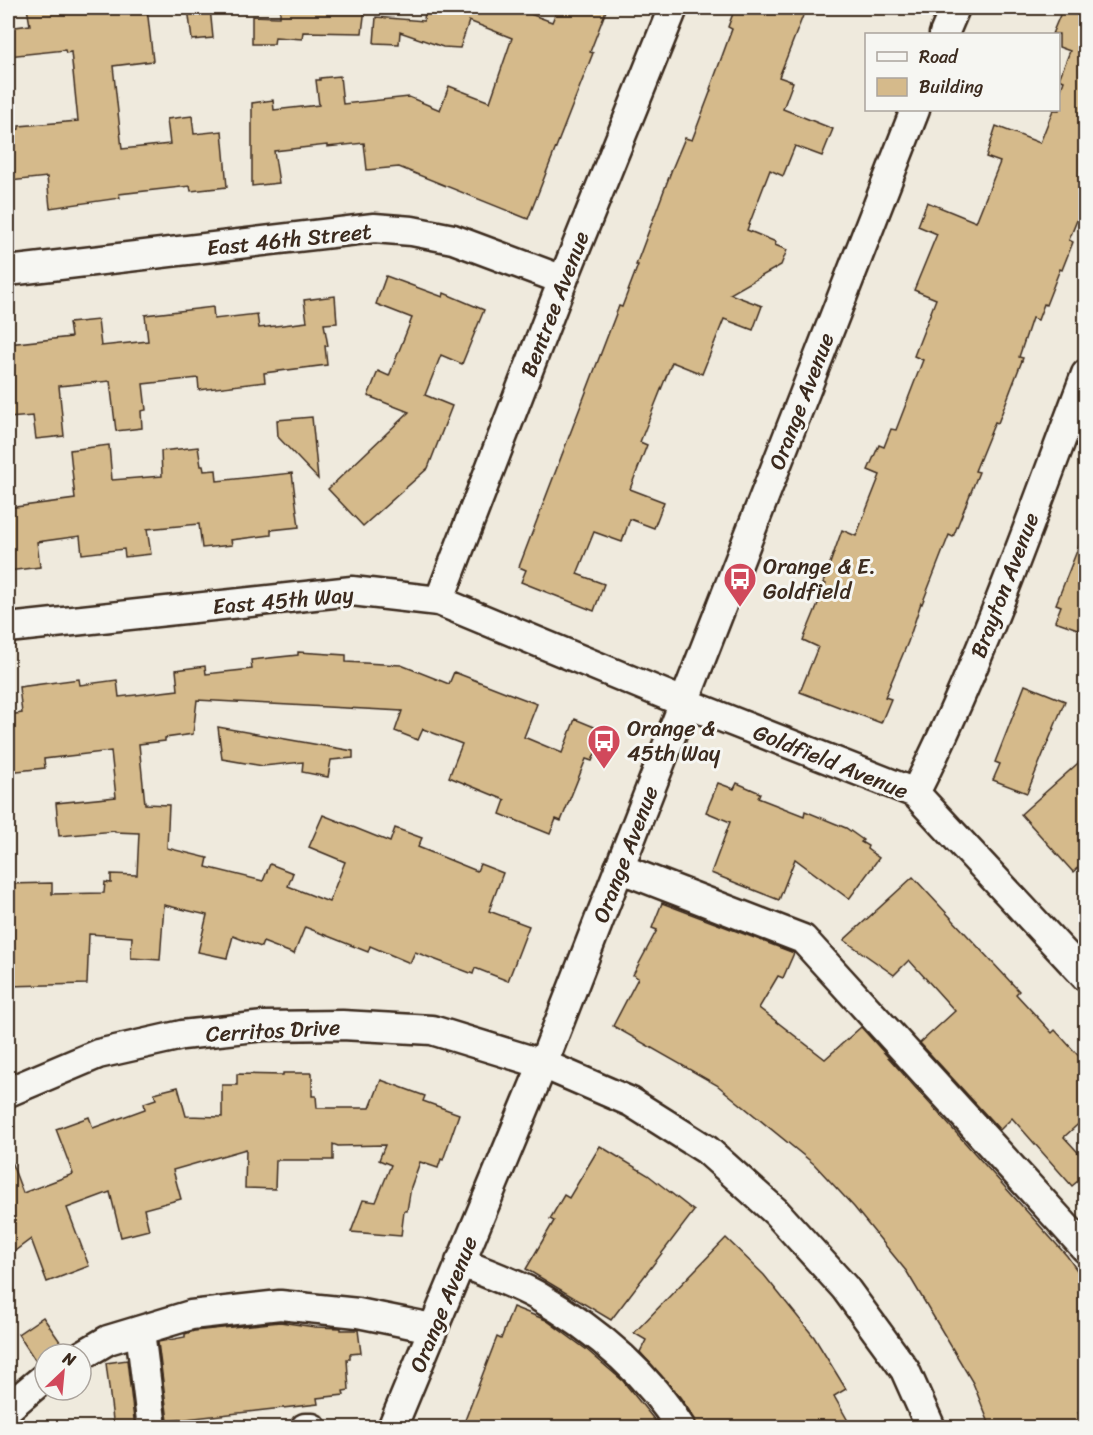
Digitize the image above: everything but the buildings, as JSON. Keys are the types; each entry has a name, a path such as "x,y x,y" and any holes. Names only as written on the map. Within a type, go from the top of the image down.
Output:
{"street":[{"name":"Bentree Avenue","path":"439,601 563,280 673,8"},
{"path":"944,33 955,8"},
{"name":"Orange Avenue","path":"392,1428 543,1064 915,111"},
{"name":"East 46th Street","path":"8,272 374,228 412,231 453,239 563,280"},
{"name":"Brayton Avenue","path":"915,793 940,743 991,620 1086,374"},
{"name":"East 45th Way","path":"8,628 352,591 439,601 683,702"},
{"name":"Goldfield Avenue","path":"683,702 915,793 1086,977"},
{"path":"619,868 803,939 1086,1249"},
{"name":"Cerritos Drive","path":"8,1092 98,1054 182,1035 264,1026 342,1025 432,1030 543,1064 631,1102 707,1150 776,1212 845,1288 905,1370 931,1428"},
{"path":"460,1262 534,1294 587,1327 633,1365 681,1428"},
{"path":"93,1349 108,1341 190,1315 280,1305 358,1313 432,1328"},
{"path":"140,1331 152,1428"},
{"path":"8,1408 33,1387"},
{"path":"305,1428 312,1428"}],"place":[{"name":"Orange & E. Goldfield","path":"740,608"},
{"name":"Orange & 45th Way","path":"604,770"}]}
